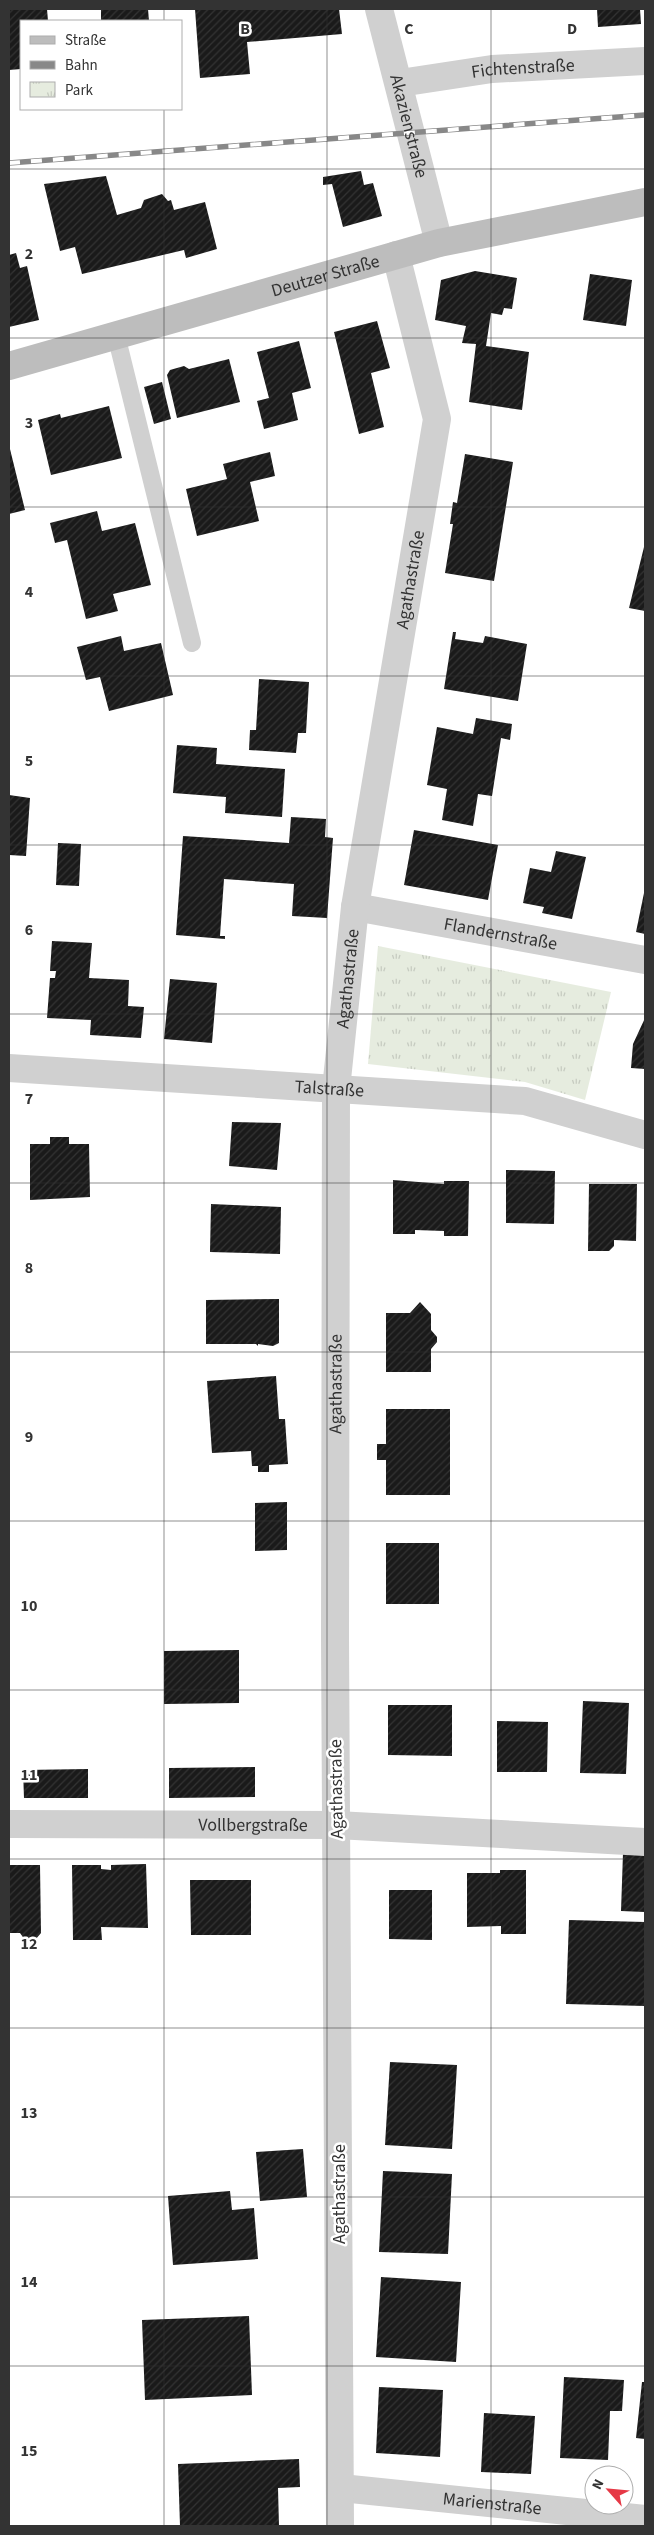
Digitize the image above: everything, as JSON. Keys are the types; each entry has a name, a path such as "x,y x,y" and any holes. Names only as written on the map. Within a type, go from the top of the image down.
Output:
{"main road":[{"name":"Deutzer Straße","path":"9,366 396,254 645,202"}],"street":[{"name":"Akazienstraße","path":"379,9 400,83 410,132 439,244"},
{"name":"Fichtenstraße","path":"400,83 492,70 645,61"},
{"name":"Agathastraße","path":"340,2526 337,1825 334,1638 336,1089 356,907 437,419 396,254"},
{"name":"Flandernstraße","path":"356,907 645,960"},
{"name":"Talstraße","path":"9,1068 525,1101 645,1135"},
{"name":"Vollbergstraße","path":"9,1824 337,1825 645,1842"},
{"name":"Marienstraße","path":"341,2488 645,2518"}],"lane":[{"path":"116,335 192,642"}],"green space":[{"path":"378,946 611,992 585,1100 525,1082 368,1064"}],"building":[{"path":"9,9 47,9 48,20 20,20 20,69 9,70"},
{"path":"101,9 148,9 149,20 101,20"},
{"path":"195,9 339,9 342,34 247,42 250,74 200,78"},
{"path":"597,9 640,9 641,24 598,27"},
{"path":"361,171 364,185 373,183 382,216 343,227 332,184 323,185 323,177"},
{"path":"106,176 117,215 141,208 144,200 162,194 168,201 171,200 174,210 205,202 217,249 186,258 184,250 82,274 75,247 60,251 44,184"},
{"path":"16,253 20,268 27,266 39,320 9,327 9,255"},
{"path":"475,271 517,278 512,309 504,308 502,315 491,313 486,346 529,352 522,410 469,402 476,344 462,343 466,326 435,320 441,280"},
{"path":"590,274 632,280 626,326 583,320"},
{"path":"377,321 390,368 371,373 384,427 359,434 334,332"},
{"path":"299,341 311,388 292,393 298,420 264,429 257,401 269,398 257,352"},
{"path":"229,359 240,402 177,418 167,375 170,370 184,366 189,369"},
{"path":"162,382 171,419 154,424 144,387"},
{"path":"109,406 122,458 51,475 38,420 60,414 61,418"},
{"path":"9,445 25,510 9,514"},
{"path":"270,452 275,476 250,482 259,521 197,536 186,489 227,479 223,464"},
{"path":"465,454 513,462 494,581 445,573 453,524 450,524 453,502 457,503"},
{"path":"97,511 102,531 135,523 151,585 113,594 118,611 86,619 67,540 55,543 50,523"},
{"path":"645,548 645,611 629,608"},
{"path":"453,632 456,632 455,639 483,643 485,636 527,644 518,701 444,689"},
{"path":"121,636 124,651 161,643 173,695 109,711 100,677 86,680 77,647"},
{"path":"259,679 309,682 306,733 298,733 296,753 249,750 250,730 256,730"},
{"path":"476,718 512,724 510,740 501,738 492,796 478,794 473,826 442,820 447,789 427,785 437,727 473,734"},
{"path":"177,745 217,748 216,764 285,769 282,817 225,813 226,797 173,793"},
{"path":"9,795 30,798 26,856 9,855"},
{"path":"291,817 326,819 325,837 333,838 327,918 292,916 294,884 224,879 220,936 225,936 225,939 176,935 183,836 289,843"},
{"path":"414,830 498,845 488,900 404,885"},
{"path":"58,843 81,844 79,886 56,885"},
{"path":"556,851 586,857 572,919 542,913 544,907 523,903 530,868 551,872"},
{"path":"645,893 645,934 636,932"},
{"path":"52,941 92,943 89,978 129,980 128,1006 144,1007 141,1038 90,1035 91,1020 47,1018 50,978 55,978 56,971 50,971"},
{"path":"170,979 217,983 212,1043 164,1039"},
{"path":"645,1018 645,1069 631,1068 633,1044"},
{"path":"232,1122 281,1123 277,1170 229,1166"},
{"path":"50,1137 69,1137 69,1144 89,1144 90,1197 30,1200 30,1144 50,1144"},
{"path":"506,1170 555,1171 554,1224 506,1223"},
{"path":"393,1180 444,1184 444,1181 469,1181 468,1236 444,1236 444,1231 415,1230 415,1234 393,1234"},
{"path":"589,1184 637,1184 636,1241 614,1240 614,1246 609,1251 588,1251"},
{"path":"211,1204 281,1207 280,1254 210,1252"},
{"path":"279,1299 279,1343 273,1346 258,1344 258,1346 256,1344 206,1344 206,1300"},
{"path":"420,1302 431,1314 431,1330 437,1337 437,1342 431,1349 431,1372 386,1372 386,1313 410,1313"},
{"path":"276,1376 279,1419 285,1419 288,1464 269,1465 269,1472 258,1472 258,1466 252,1466 251,1451 212,1453 207,1381"},
{"path":"386,1409 450,1409 450,1495 386,1495 386,1460 377,1460 377,1444 386,1444"},
{"path":"287,1502 287,1550 255,1551 255,1503"},
{"path":"386,1543 439,1543 439,1604 386,1604"},
{"path":"239,1650 239,1703 164,1704 164,1651"},
{"path":"583,1701 629,1703 626,1774 580,1773"},
{"path":"388,1705 452,1705 452,1756 388,1755"},
{"path":"497,1721 548,1722 547,1772 497,1772"},
{"path":"255,1767 255,1797 169,1798 169,1768"},
{"path":"88,1769 88,1798 24,1798 23,1770"},
{"path":"623,1853 645,1853 645,1912 621,1911"},
{"path":"146,1864 148,1928 101,1927 102,1940 73,1940 72,1865 101,1865 101,1869 111,1870 111,1865"},
{"path":"9,1865 40,1865 41,1933 35,1940 25,1940 20,1933 9,1933"},
{"path":"500,1870 526,1870 526,1934 501,1934 501,1926 467,1927 467,1873 500,1873"},
{"path":"190,1880 251,1880 251,1935 191,1935"},
{"path":"389,1890 432,1890 432,1940 389,1939"},
{"path":"569,1920 645,1922 645,2006 566,2004"},
{"path":"390,2062 457,2065 452,2149 385,2145"},
{"path":"303,2149 307,2197 260,2201 256,2152"},
{"path":"383,2171 452,2174 448,2254 379,2252"},
{"path":"230,2191 232,2210 254,2208 258,2259 173,2265 168,2196"},
{"path":"381,2277 461,2282 456,2362 376,2357"},
{"path":"249,2316 252,2395 145,2400 142,2320"},
{"path":"564,2377 624,2380 622,2411 610,2411 608,2460 560,2458"},
{"path":"642,2382 645,2382 645,2439 636,2438"},
{"path":"379,2387 443,2390 440,2457 376,2453"},
{"path":"484,2413 535,2416 531,2474 481,2472"},
{"path":"299,2459 300,2487 278,2488 279,2526 180,2526 178,2464"}],"railway":[{"path":"9,163 645,115"}]}
